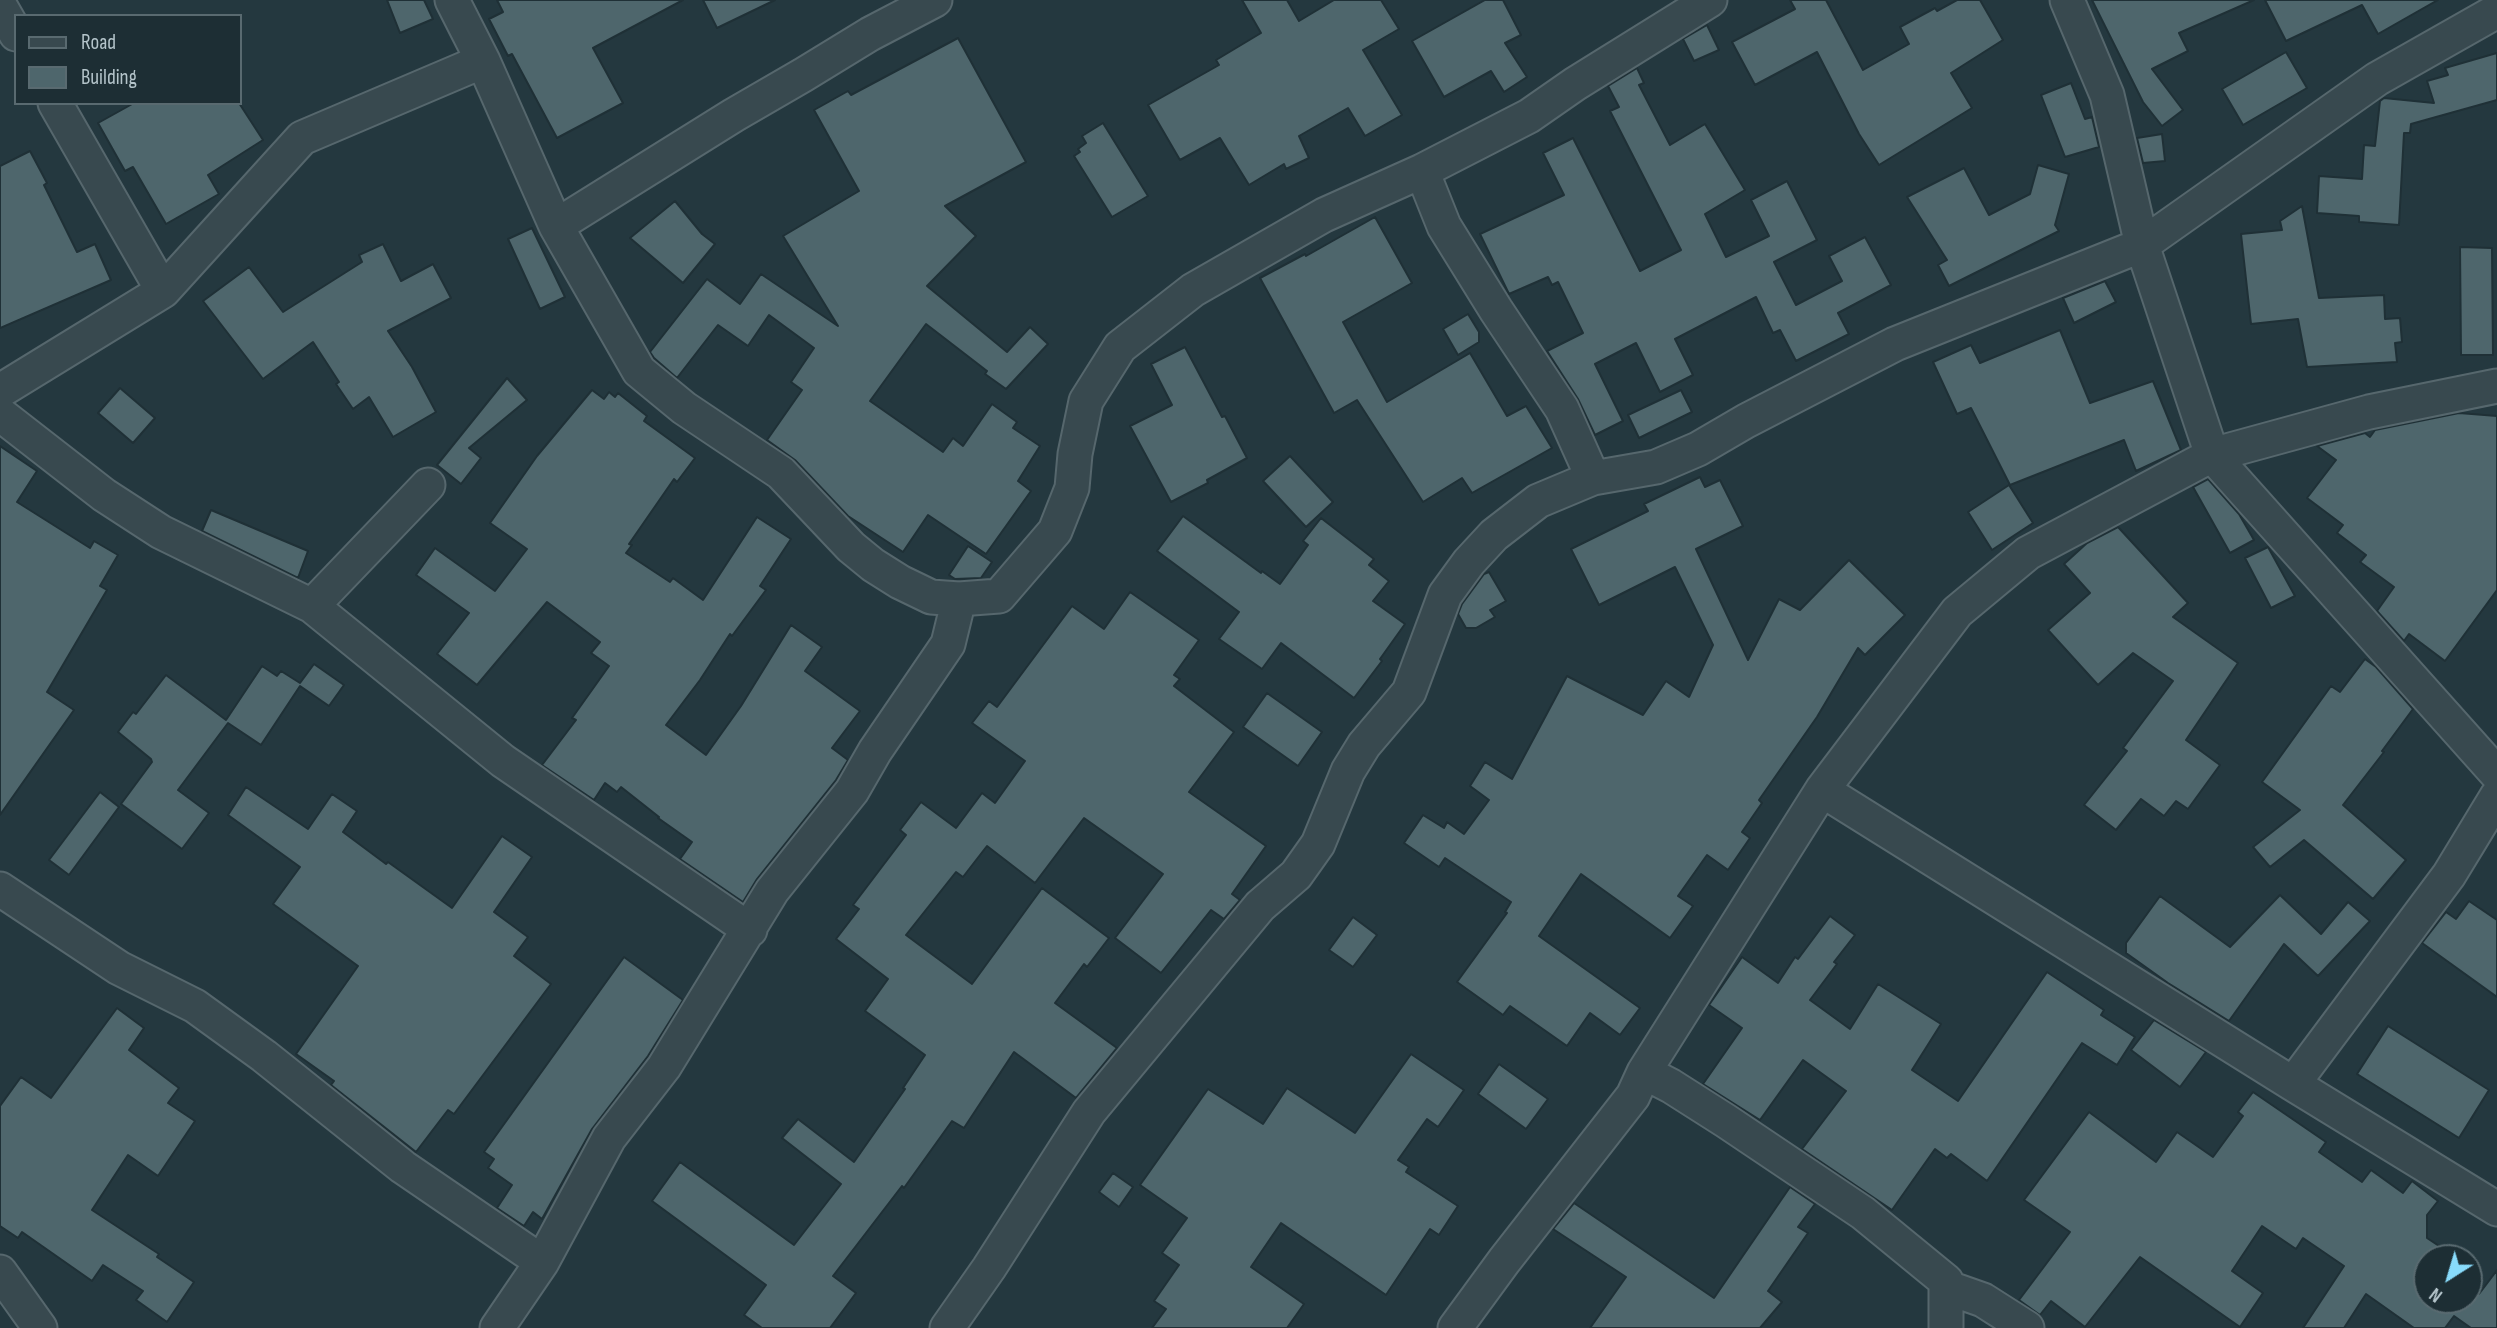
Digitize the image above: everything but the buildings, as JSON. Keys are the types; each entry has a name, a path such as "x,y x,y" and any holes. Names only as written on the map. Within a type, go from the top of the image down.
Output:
{"street":[{"path":"452,0 483,61 556,226 639,371 684,408 781,473 851,547 873,565 931,597 959,599 999,596 1055,531 1072,488 1075,454 1086,401 1120,347 1193,290 1324,215 1422,171 1529,116 1575,84 1710,0"},
{"path":"556,226 734,115 870,34 934,0"},
{"path":"2067,0 2107,95 2142,245 2213,455 2497,774"},
{"path":"0,6 14,30"},
{"path":"947,1328 989,1268 1089,1112 1259,906 1296,875 1318,844 1349,771 1364,745 1409,692 1445,595 1469,562 1494,535 1538,501 1593,478 1656,467 1698,449 1746,421 1895,344 2142,245 2377,79 2497,11"},
{"path":"0,391 163,291 302,138 483,61"},
{"path":"56,105 163,291"},
{"path":"1422,171 1444,226 1562,409 1593,478"},
{"path":"1455,1328 1633,1096 1644,1072 1822,790 1957,612 2028,553 2213,455 2369,412 2497,386"},
{"path":"0,414 104,495 161,532 312,606 503,761 750,930"},
{"path":"312,606 428,485"},
{"path":"497,1328 542,1262 609,1138 664,1067 772,891 852,791 875,751 948,644 959,599"},
{"path":"1822,790 2497,1209"},
{"path":"2292,1084 2449,875 2497,796"},
{"path":"0,889 119,968 195,1006 264,1056 403,1167 542,1262"},
{"path":"1644,1072 1726,1121 1863,1213 1946,1281 1946,1328"},
{"path":"0,1272 40,1328"},
{"path":"1946,1287 1983,1300 2027,1328"}]}
